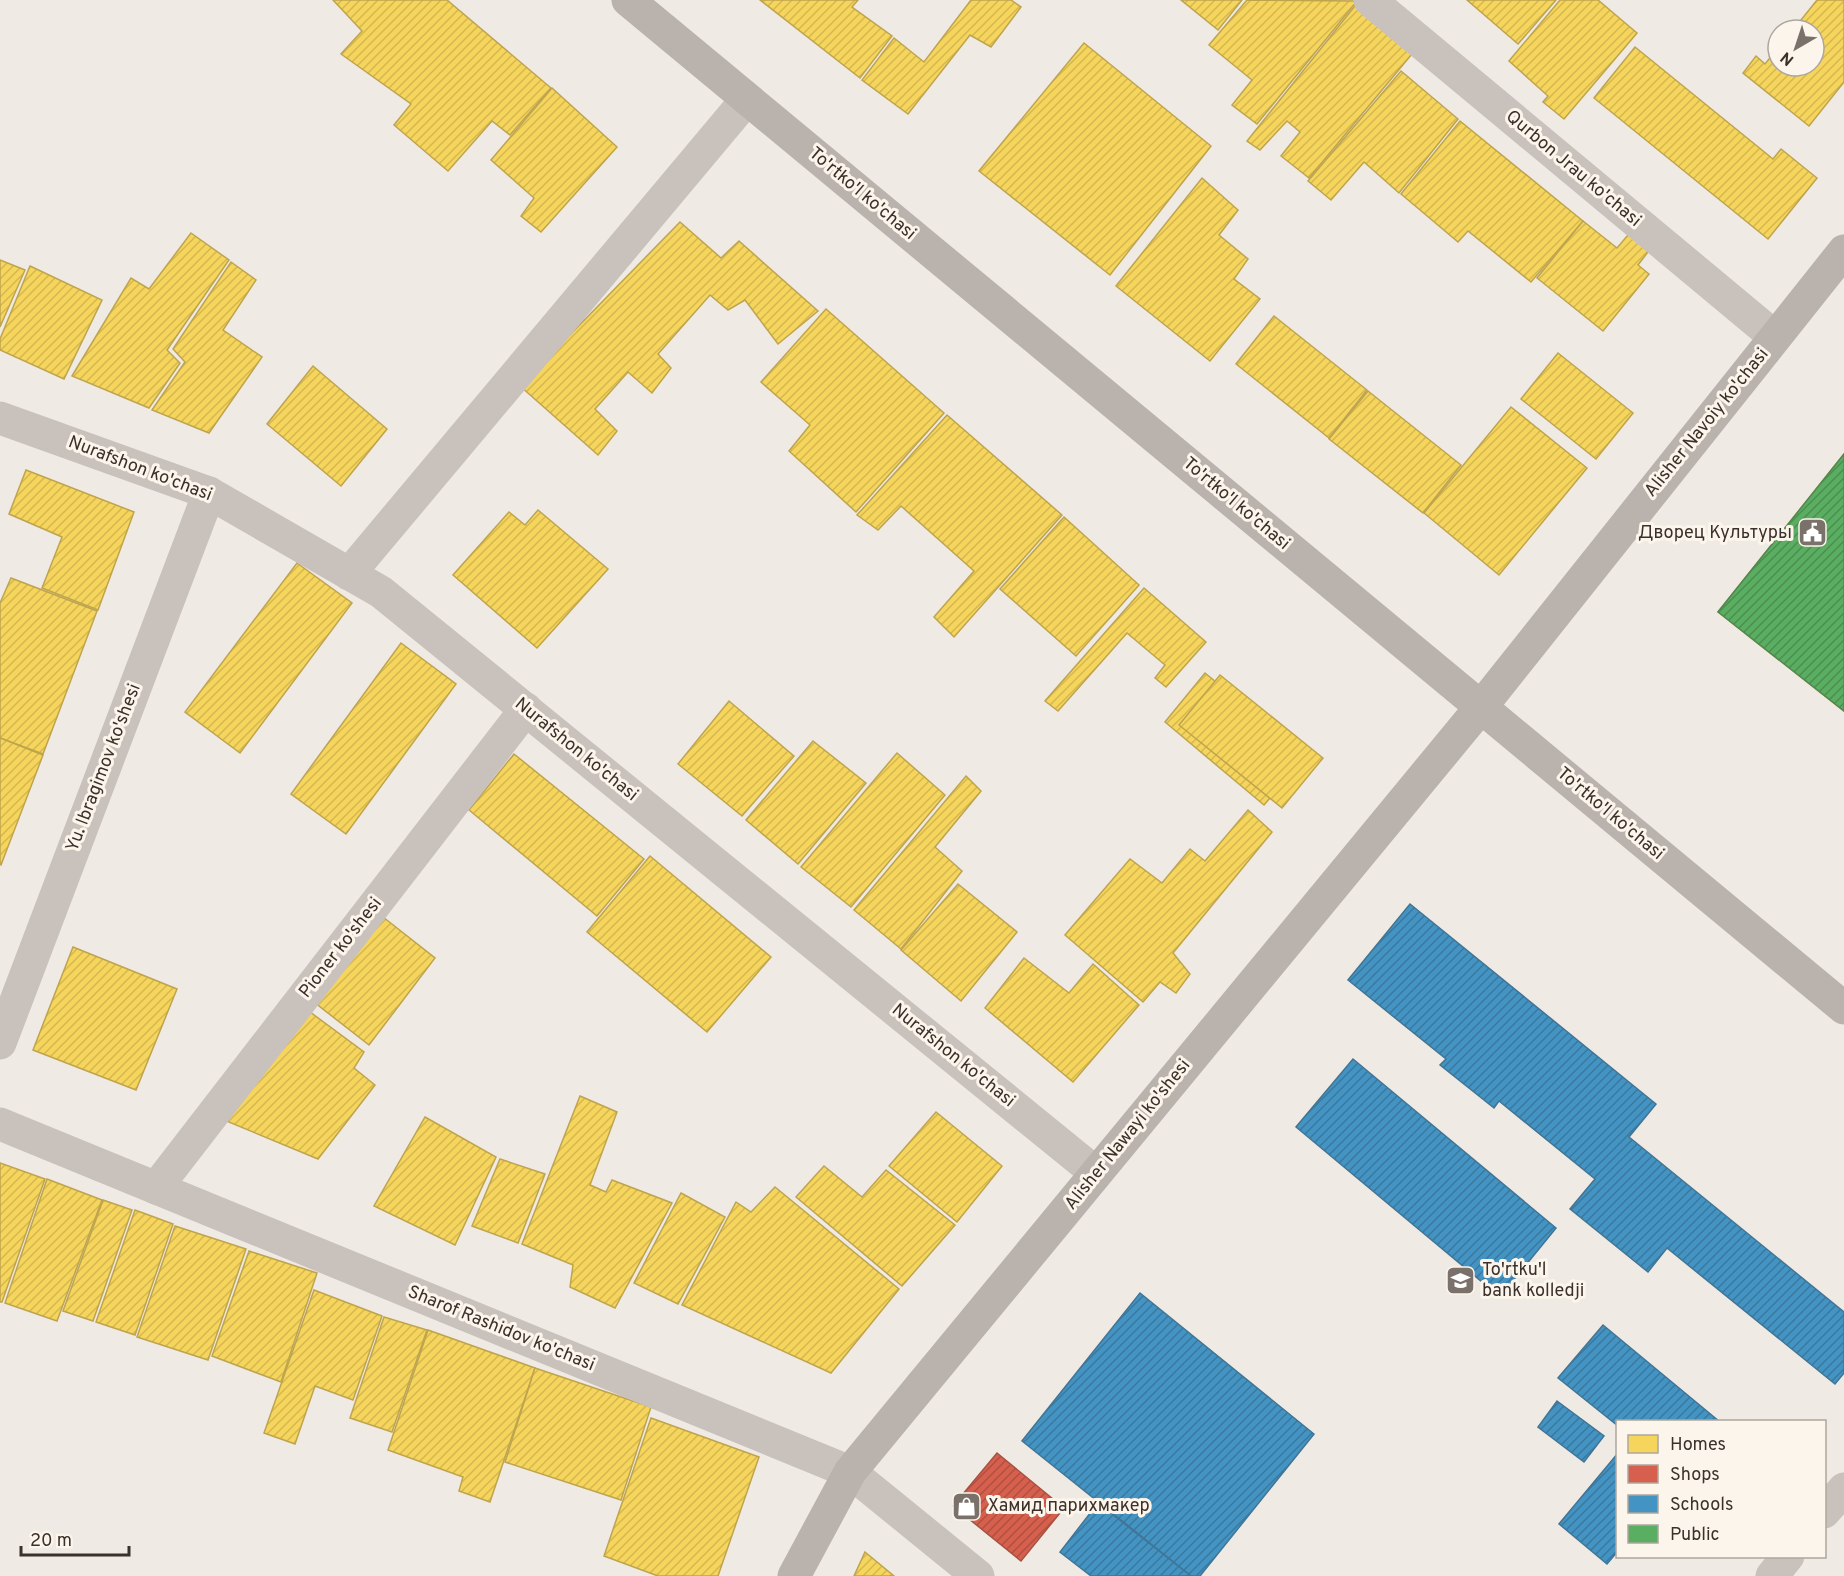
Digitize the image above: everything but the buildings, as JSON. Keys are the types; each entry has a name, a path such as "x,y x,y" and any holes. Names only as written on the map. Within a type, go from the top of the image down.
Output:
{"street":[{"name":"To'rtko'l ko'chasi","path":"628,0 1844,1008"},
{"name":"Qurbon Jrau ko'chasi","path":"1370,0 1775,337"},
{"path":"349,574 747,99"},
{"name":"Alisher Navoiy ko'chasi","path":"1481,707 1844,251"},
{"name":"Nurafshon ko'chasi","path":"0,418 209,493 381,592 1096,1173"},
{"name":"Yu. Ibragimov ko'shesi","path":"0,1043 209,493"},
{"name":"Alisher Nawayi ko'shesi","path":"794,1576 850,1472 1481,707"},
{"name":"Pioner ko'shesi","path":"156,1188 526,709"},
{"name":"Sharof Rashidov ko'chasi","path":"0,1124 850,1472 978,1576"},
{"path":"1826,1510 1844,1489"},
{"path":"1772,1576 1787,1558"}],"place":[{"name":"Дворец Культуры","path":"1813,533"},
{"name":"To'rtku'l bank kolledji","path":"1461,1280"},
{"name":"Хамид парихмакер","path":"967,1506"}]}
